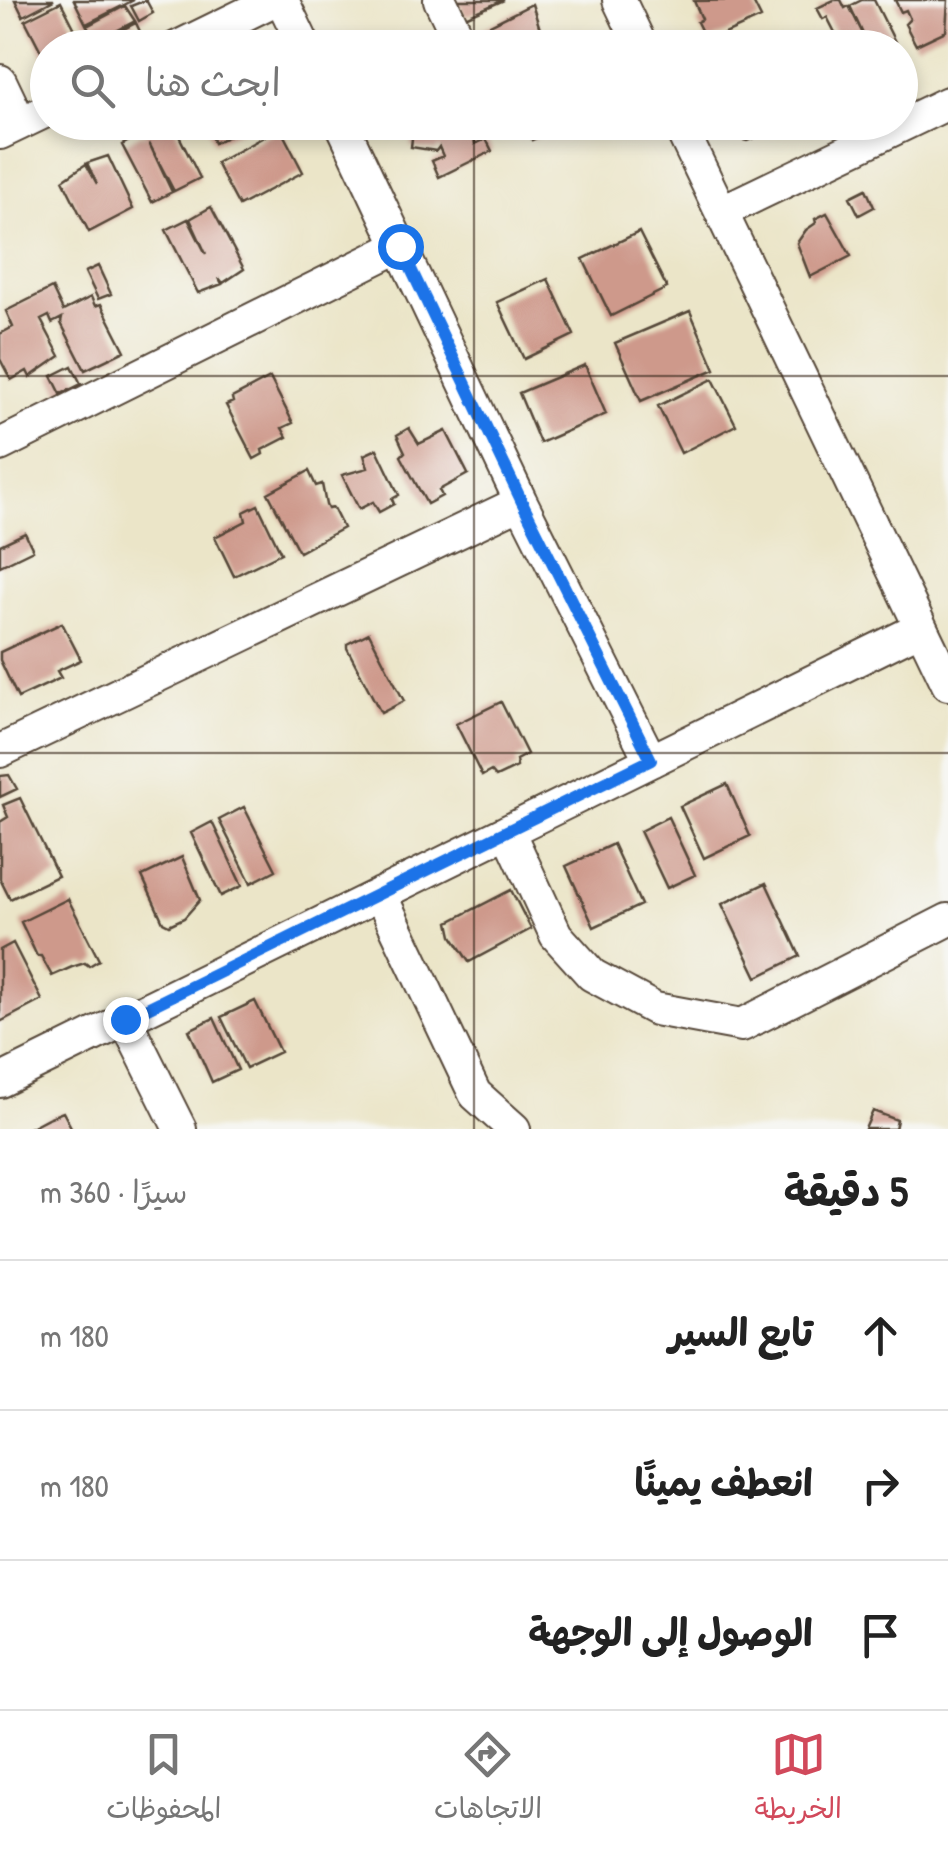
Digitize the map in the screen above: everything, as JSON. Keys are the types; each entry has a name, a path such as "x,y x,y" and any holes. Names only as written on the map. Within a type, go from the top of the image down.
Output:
{"street":[{"path":"213,30 274,0"},
{"path":"282,0 296,30"},
{"path":"440,0 454,30"},
{"path":"619,0 633,30"},
{"path":"0,81 22,122"},
{"path":"918,117 948,103"},
{"path":"350,140 522,502 651,760"},
{"path":"687,140 948,684"},
{"path":"721,212 871,140"},
{"path":"0,445 400,246"},
{"path":"1,749 522,502"},
{"path":"0,1080 921,628"},
{"path":"508,831 556,935 592,975 655,1009 742,1025 948,920"},
{"path":"380,894 475,1094 514,1129"},
{"path":"125,1019 180,1129"}],"building":[{"path":"15,0 54,0 23,16"},
{"path":"74,0 134,0 86,24"},
{"path":"146,0 153,13 139,21 131,6"},
{"path":"458,0 504,0 465,17"},
{"path":"752,0 761,18 734,30 701,30 697,22 702,19 694,1"},
{"path":"841,0 845,8 849,6 861,30 834,30 817,8"},
{"path":"874,0 889,30 861,30 850,6"},
{"path":"895,0 948,0 946,31 918,44 918,30 908,30 905,24 910,19 906,10 901,12"},
{"path":"61,2 75,30 30,30 25,20"},
{"path":"532,4 540,30 480,30"},
{"path":"125,6 135,21 118,30 89,30 87,26"},
{"path":"131,140 181,140 200,178 174,191 149,143 172,192 152,202 122,145"},
{"path":"258,140 286,140 303,172 239,206 216,163"},
{"path":"412,140 474,140 475,144 486,140 492,151 439,177 432,161 443,156 439,147 436,151 411,147"},
{"path":"108,156 133,209 89,232 63,180 86,164 97,184 87,163"},
{"path":"866,189 874,207 859,215 850,197"},
{"path":"211,207 244,269 223,283 219,278 222,284 198,293 166,230 188,219 206,254 190,219"},
{"path":"827,213 851,256 810,277 797,243 816,223 815,219"},
{"path":"639,232 667,288 611,316 583,259"},
{"path":"98,266 111,294 98,299 85,272"},
{"path":"548,279 574,335 524,359 497,302"},
{"path":"52,288 63,311 91,297 95,306 101,304 125,351 85,370 62,318 52,323 49,316 41,320 60,356 30,377 27,371 11,380 0,359 0,334 13,327 6,311"},
{"path":"690,311 715,369 641,401 615,343"},
{"path":"585,365 606,414 540,443 519,393"},
{"path":"72,366 81,384 61,394 52,376"},
{"path":"270,378 293,423 282,428 287,437 262,450 263,454 254,459 226,405"},
{"path":"713,379 736,425 681,453 658,406"},
{"path":"409,428 419,444 446,431 468,474 439,490 442,496 427,504 401,456 405,452 397,435"},
{"path":"377,449 399,495 392,499 394,504 379,512 373,502 359,509 342,475 368,468 364,455"},
{"path":"309,471 316,486 322,484 326,505 333,508 343,528 299,552 268,493"},
{"path":"258,505 281,553 234,576 215,537 246,521 244,512"},
{"path":"25,533 33,550 0,566 0,545"},
{"path":"62,623 81,660 57,671 61,678 18,698 0,652"},
{"path":"369,633 404,701 381,713 347,648 347,644"},
{"path":"501,702 527,754 516,760 517,767 496,777 491,771 482,776 456,724"},
{"path":"9,775 17,789 0,797 0,776"},
{"path":"727,784 750,836 704,858 680,806"},
{"path":"20,798 58,876 10,899 0,879 0,822 8,817 3,805"},
{"path":"244,807 276,870 251,883 219,820"},
{"path":"668,817 695,875 667,888 640,831"},
{"path":"212,822 242,886 221,896 191,833"},
{"path":"613,844 641,905 594,927 566,866"},
{"path":"182,857 200,900 184,918 169,925 163,922 142,876"},
{"path":"766,883 800,956 757,977 722,904"},
{"path":"511,890 531,929 469,962 452,936 449,922"},
{"path":"68,899 99,960 52,976 41,956 37,956 21,922"},
{"path":"13,943 42,1000 0,1022 0,950"},
{"path":"255,1001 280,1052 246,1068 221,1017"},
{"path":"214,1018 238,1070 212,1082 189,1030"},
{"path":"873,1111 897,1120 895,1129 865,1129"},
{"path":"63,1112 72,1129 27,1129 48,1118"}],"route":[{"path":"125,1019 651,760 400,246"}]}
